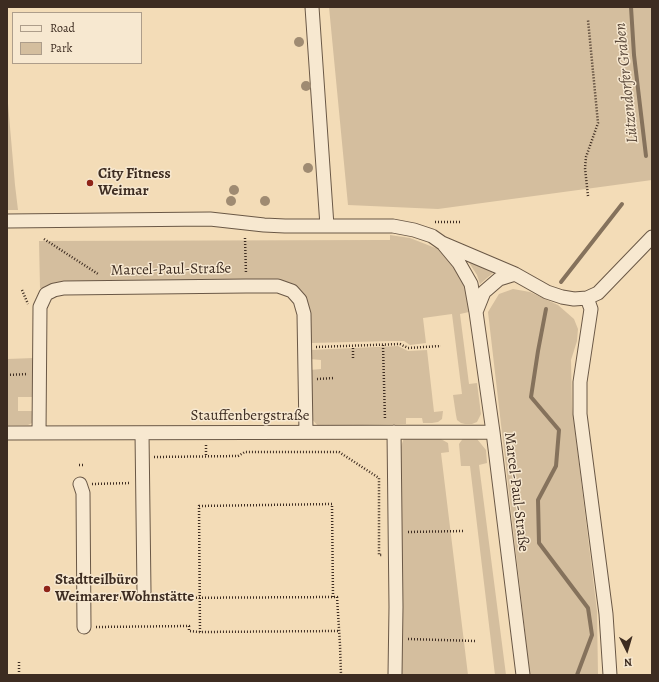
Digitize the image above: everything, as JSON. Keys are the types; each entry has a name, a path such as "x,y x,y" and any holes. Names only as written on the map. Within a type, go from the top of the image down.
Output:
{"street":[{"path":"312,7 327,226"},
{"name":"Marcel-Paul-Straße","path":"7,221 210,219 264,225 393,226 432,236 442,243 515,274 547,292 574,299 588,298"},
{"path":"610,675 606,614 580,414 580,382 591,309 588,298 598,293 652,237"},
{"name":"Marcel-Paul-Straße","path":"442,243 460,263 471,284 493,432 523,675"},
{"name":"Marcel-Paul-Straße","path":"476,312 484,292 498,279 515,274"},
{"name":"Marcel-Paul-Straße","path":"39,433 40,307 46,294 54,290 64,288 246,286 278,286 292,291 300,300 304,314 306,432"},
{"path":"390,432 395,533 395,675"},
{"name":"Stauffenbergstraße","path":"7,433 493,432"},
{"path":"142,433 145,596"},
{"path":"80,484 83,494 84,627"}],"path":[{"path":"588,20 598,123 586,157 585,168 588,196"},
{"path":"245,238 246,286"},
{"path":"44,239 99,274"},
{"path":"305,347 400,344 408,348 441,346"},
{"path":"383,345 390,432"},
{"path":"353,346 353,358"},
{"path":"7,375 26,375 39,369"},
{"path":"305,379 335,378"},
{"path":"206,447 206,456"},
{"path":"142,457 238,456 245,451 339,452 379,478 379,556 395,555"},
{"path":"79,465 85,465"},
{"path":"80,484 143,483"},
{"path":"200,632 199,506 332,504 333,597"},
{"path":"395,533 463,531"},
{"path":"84,598 145,596 337,596 341,675"},
{"path":"99,628 189,626 189,631 200,632 339,631"},
{"path":"395,639 476,641"},
{"path":"19,662 19,675"}],"green space":[{"path":"329,7 652,7 652,180 438,209 348,205"},
{"path":"7,92 15,185 18,210 7,210"},
{"path":"390,235 410,238 438,249 457,271 464,285 469,312 460,314 469,384 477,383 481,414 477,422 465,424 457,420 453,395 462,394 452,314 423,318 426,343 410,345 404,341 392,341 311,343 310,313 308,303 302,292 295,285 283,281 40,288 39,241 390,240"},
{"path":"466,258 494,272 480,284 477,275"},
{"path":"513,289 530,292 558,305 574,319 578,329 577,341 571,360 572,407 597,611 598,675 530,675 488,312 499,294"},
{"path":"398,346 408,351 427,350 434,412 443,411 442,419 438,422 432,423 423,423 422,418 406,418 406,424 318,426 311,418 310,370 321,369 321,360 310,359 310,350"},
{"path":"34,358 34,397 18,397 18,411 34,411 32,423 28,425 7,425 7,359"},
{"path":"464,437 477,439 486,450 487,463 479,465 506,675 495,675 470,466 461,466 459,444"},
{"path":"404,438 439,438 448,443 449,452 441,453 468,675 400,675 399,452"},
{"path":"8,539 8,675 7,675"}],"waterway":[{"name":"Lützendorfer Graben","path":"631,7 634,55 646,156"},
{"name":"Lützendorfer Graben","path":"561,282 622,204"},
{"name":"Lützendorfer Graben","path":"546,309 531,397 559,430 556,466 538,500 539,543 588,608 592,635 577,675"}],"place":[{"name":"City Fitness Weimar","path":"90,183"},
{"name":"Stadtteilbüro Weimarer Wohnstätte","path":"47,589"}]}
